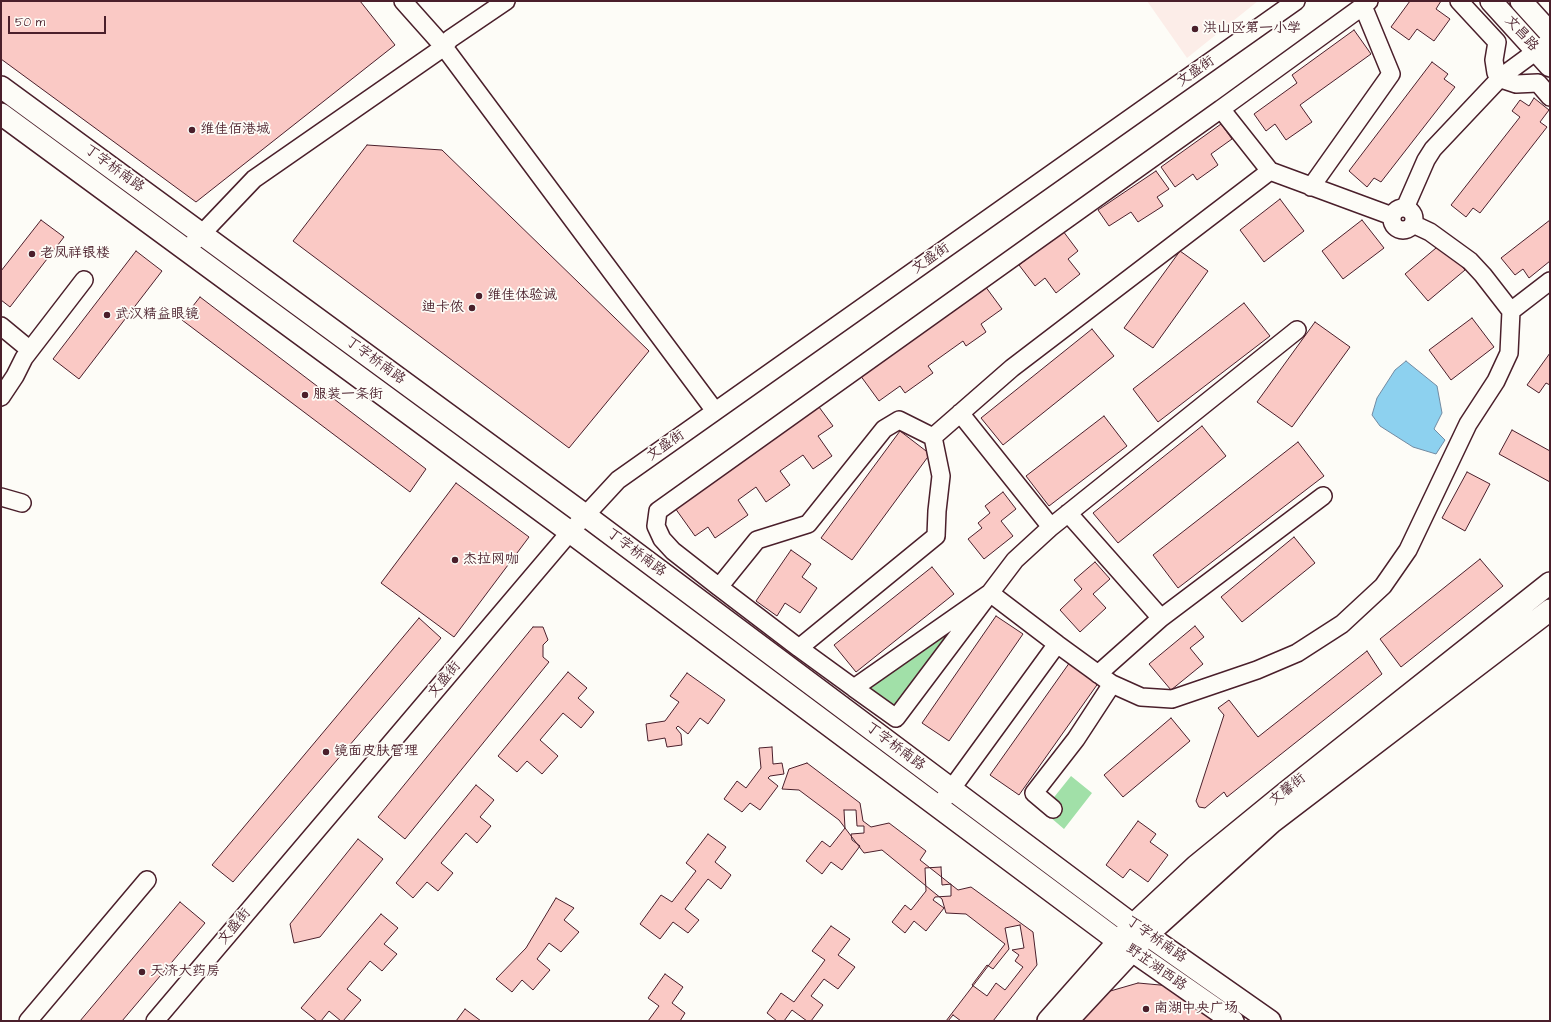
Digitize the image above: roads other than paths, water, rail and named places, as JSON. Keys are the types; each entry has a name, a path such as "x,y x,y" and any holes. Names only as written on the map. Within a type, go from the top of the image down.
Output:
{"main road":[{"name":"文昌路","path":"1491,1 1546,53"},
{"name":"文昌路","path":"1521,1 1550,33"},
{"name":"丁字桥南路","path":"1,87 585,516 1140,930 1270,1021"},
{"name":"丁字桥南路","path":"1,114 570,532 1125,946"},
{"name":"文馨街","path":"1048,1021 1125,946 1196,866 1232,835 1550,583"},
{"name":"文馨街","path":"1140,930 1271,823 1550,610"},
{"name":"文馨街","path":"1067,1021 1125,946"},
{"name":"野芷湖西路","path":"1125,946 1233,1021"}],"street":[{"path":"403,1 444,47 715,411"},
{"path":"187,250 254,179 444,47 450,39 506,1"},
{"name":"文盛街","path":"155,1021 570,532 618,480 1296,1"},
{"path":"1459,1 1498,42 1494,60 1495,69 1501,77 1516,84 1538,83 1550,97"},
{"path":"1297,330 1050,527 1015,560 896,718 799,648 673,551 662,539 656,526 658,511 1221,109 1366,3 1392,74 1311,187"},
{"path":"990,593 1112,684 1141,697 1172,699 1257,670 1297,652 1342,624 1382,586 1408,550 1468,424 1496,381 1509,353 1511,311 1470,261 1436,236 1414,224 1408,229 1401,231 1392,224 1433,149 1501,77 1546,53"},
{"path":"1221,109 1270,171 1311,187 1398,212"},
{"path":"933,437 1012,368 1270,171"},
{"path":"1,397 30,350 84,280"},
{"path":"1511,311 1550,281"},
{"path":"1,326 30,350"},
{"path":"960,413 1050,527"},
{"path":"719,587 757,540 808,524 884,430 899,420 933,437"},
{"path":"799,648 936,536 941,476 933,437"},
{"path":"1098,674 1161,618 1323,496"},
{"path":"1,497 22,503"},
{"path":"1068,513 1161,618"},
{"path":"854,688 990,593"},
{"path":"939,806 1057,644"},
{"path":"1053,809 1034,793 1076,739 1112,684"},
{"path":"28,1021 147,880"}],"water":[{"path":"1406,361 1437,386 1442,413 1434,429 1445,440 1436,454 1413,447 1380,426 1372,415 1377,398 1395,370"}],"place":[{"name":"洪山区第一小学","path":"1195,29"},
{"name":"维佳佰港城","path":"192,130"},
{"name":"老凤祥银楼","path":"32,254"},
{"name":"维佳体验诚","path":"479,296"},
{"name":"迪卡侬","path":"472,308"},
{"name":"武汉精益眼镜","path":"107,315"},
{"name":"服装一条街","path":"305,395"},
{"name":"杰拉网咖","path":"455,560"},
{"name":"镜面皮肤管理","path":"326,752"},
{"name":"天济大药房","path":"142,972"},
{"name":"南湖中央广场","path":"1146,1009"}]}
